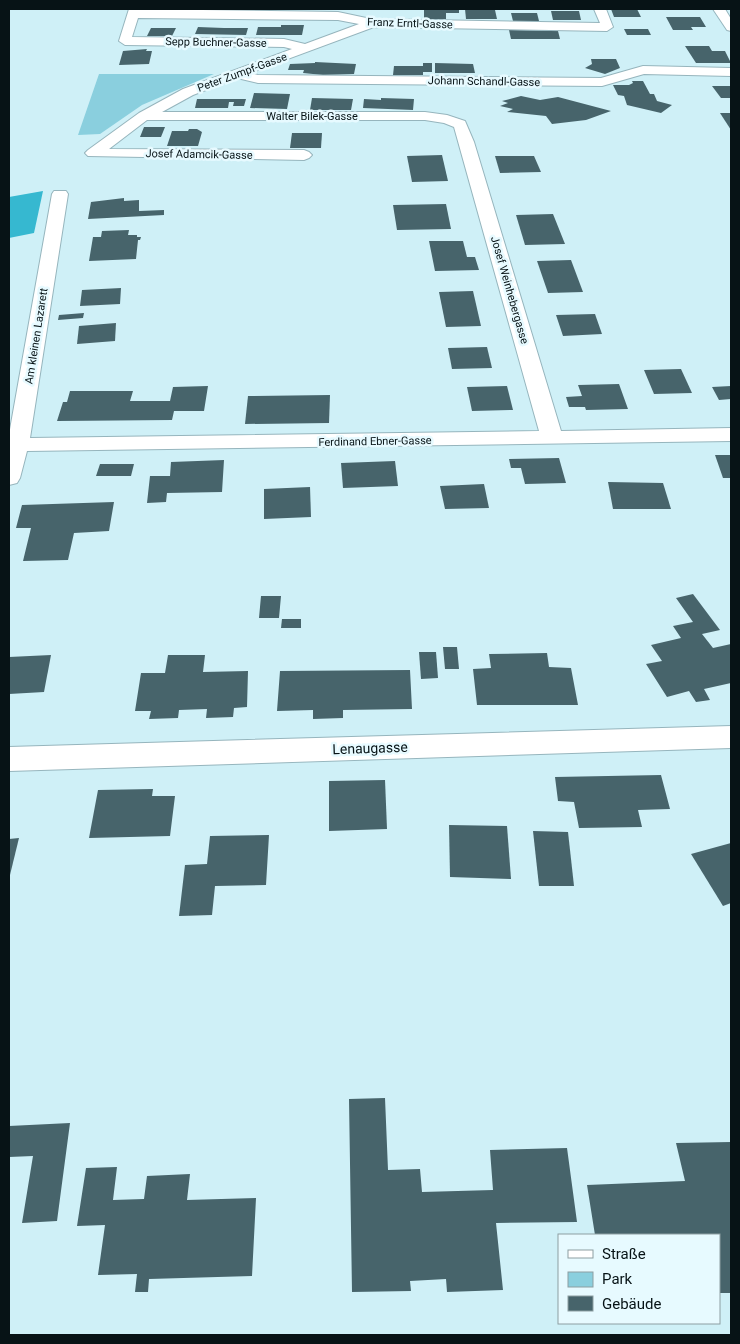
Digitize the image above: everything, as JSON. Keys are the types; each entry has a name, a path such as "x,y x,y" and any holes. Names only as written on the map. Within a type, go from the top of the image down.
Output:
{"street":[{"name":"Peter Zumpf-Gasse","path":"94,153 144,116 188,92 371,23 401,9"},
{"name":"Franz Erntl-Gasse","path":"134,12 338,16 371,23 607,27 600,9"},
{"path":"719,9 731,27"},
{"name":"Sepp Buchner-Gasse","path":"134,12 125,41 284,43 306,48"},
{"name":"Johann Schandl-Gasse","path":"237,74 258,79 602,82 643,70 731,72"},
{"name":"Walter Bilek-Gasse","path":"144,116 425,116 447,119 460,124 468,142"},
{"name":"Josef Weinhebergasse","path":"468,142 552,438"},
{"name":"Josef Adamcik-Gasse","path":"94,153 304,155"},
{"name":"Am kleinen Lazarett","path":"9,478 18,445 60,194"},
{"name":"Ferdinand Ebner-Gasse","path":"18,445 731,435"},
{"name":"Lenaugasse","path":"9,759 731,737"}],"green space":[{"path":"99,74 214,74 142,105 100,134 78,135"}],"shaded area":[{"path":"43,191 34,233 9,238 9,197"}],"building":[{"path":"424,9 459,9 459,13 446,13 446,19 424,19"},
{"path":"465,9 495,10 497,19 466,19"},
{"path":"611,9 637,9 641,17 614,17"},
{"path":"551,11 579,11 581,20 553,20"},
{"path":"511,13 537,13 539,21 513,21"},
{"path":"666,17 700,17 706,27 691,27 693,30 673,30"},
{"path":"281,25 304,25 302,35 256,35 258,27 281,27"},
{"path":"198,27 248,28 246,35 195,34"},
{"path":"151,28 176,28 172,36 147,36"},
{"path":"624,29 648,29 651,35 627,35"},
{"path":"509,30 558,31 560,39 511,39"},
{"path":"685,46 709,46 712,51 725,51 731,63 696,63"},
{"path":"147,49 146,51 152,51 149,64 119,65 123,51"},
{"path":"591,59 616,59 620,68 605,74 585,68 592,64"},
{"path":"315,62 356,64 354,74 323,75 303,73 304,70 288,70 290,64"},
{"path":"423,63 432,63 432,72 423,72 423,75 393,75 394,66 423,66"},
{"path":"435,63 473,64 475,73 435,73"},
{"path":"632,81 643,81 650,94 654,94 657,101 672,105 661,113 627,105 624,96 618,95 613,85 629,85 633,83"},
{"path":"712,86 731,86 731,98 721,98"},
{"path":"254,93 290,94 287,109 250,108"},
{"path":"521,96 540,100 558,97 611,111 586,120 552,124 546,116 507,112 513,109 500,106 508,103 502,101"},
{"path":"312,98 353,99 351,110 310,110"},
{"path":"381,98 414,99 413,110 363,108 364,99 381,100"},
{"path":"197,99 246,99 244,106 233,106 234,102 229,102 228,108 195,108"},
{"path":"720,113 731,113 731,130"},
{"path":"144,127 165,127 161,137 140,137"},
{"path":"189,129 197,129 202,132 198,146 167,146 172,131 188,131"},
{"path":"292,133 322,133 321,148 290,148"},
{"path":"442,155 448,181 412,182 407,156"},
{"path":"495,156 534,156 541,172 500,173"},
{"path":"124,198 124,201 139,200 139,211 164,210 164,215 88,219 91,202"},
{"path":"446,204 451,229 397,230 393,205"},
{"path":"553,214 565,244 525,245 516,215"},
{"path":"129,230 128,235 141,237 138,240 136,259 89,261 93,237 101,237 102,231"},
{"path":"429,241 463,241 467,257 475,257 479,270 435,271"},
{"path":"571,260 583,292 548,293 537,261"},
{"path":"121,288 120,304 80,306 82,290"},
{"path":"473,291 481,326 446,327 439,292"},
{"path":"84,313 83,318 58,320 59,315"},
{"path":"595,314 602,334 563,336 556,315"},
{"path":"116,323 115,341 77,344 79,326"},
{"path":"487,347 492,368 452,369 448,348"},
{"path":"681,369 692,393 654,394 644,370"},
{"path":"619,384 628,409 586,410 585,407 569,407 566,397 582,396 578,385"},
{"path":"208,386 204,411 174,411 172,420 57,421 63,402 67,402 70,391 133,391 130,401 170,401 173,387"},
{"path":"507,386 513,410 472,411 467,387"},
{"path":"731,386 731,399 719,400 712,387"},
{"path":"330,395 329,423 245,424 248,396"},
{"path":"715,455 731,455 731,478 723,478"},
{"path":"559,458 566,483 525,484 521,468 511,468 509,459"},
{"path":"224,460 222,492 167,493 166,502 147,503 150,476 170,476 171,462"},
{"path":"395,461 398,486 343,488 341,463"},
{"path":"100,464 134,464 131,476 96,476"},
{"path":"608,482 663,483 671,509 613,509"},
{"path":"484,484 489,508 445,509 440,486"},
{"path":"310,487 311,517 264,519 264,489"},
{"path":"114,502 109,531 74,533 68,560 23,561 31,528 16,528 22,505"},
{"path":"693,594 720,630 702,634 713,648 731,644 731,683 704,689 710,700 696,702 689,691 667,697 646,664 662,661 651,645 681,638 673,626 693,622 676,598"},
{"path":"261,596 281,596 279,618 259,618"},
{"path":"282,619 301,619 301,628 281,628"},
{"path":"443,647 457,647 459,669 445,669"},
{"path":"419,652 436,652 438,678 421,679"},
{"path":"547,653 549,667 571,668 578,705 477,705 473,669 491,668 489,654"},
{"path":"51,655 44,692 9,694 9,657"},
{"path":"168,655 205,655 203,672 248,671 247,707 234,708 233,717 206,718 207,709 179,710 178,718 149,719 151,711 135,711 141,673 165,673"},
{"path":"410,670 412,709 343,710 343,718 313,719 313,710 277,711 280,671"},
{"path":"661,775 670,809 638,810 642,827 579,828 574,802 558,801 555,777"},
{"path":"385,780 387,829 329,831 329,781"},
{"path":"153,789 152,796 175,796 170,836 89,838 98,790"},
{"path":"449,825 507,826 511,879 450,877"},
{"path":"533,831 568,832 574,886 539,886"},
{"path":"269,835 266,885 215,886 212,915 179,916 185,865 207,864 210,836"},
{"path":"19,838 9,879 9,839"},
{"path":"731,843 731,903 723,906 691,854"},
{"path":"385,1098 388,1170 420,1169 422,1192 493,1190 490,1150 567,1148 577,1222 496,1223 503,1290 447,1292 446,1279 410,1281 411,1291 352,1292 349,1099"},
{"path":"70,1123 57,1221 22,1223 33,1156 9,1157 9,1126"},
{"path":"731,1142 731,1293 720,1293 720,1234 595,1234 587,1185 685,1181 676,1143"},
{"path":"117,1167 113,1200 144,1199 147,1176 190,1174 187,1200 256,1198 252,1276 149,1279 148,1292 135,1292 137,1274 98,1275 105,1225 77,1226 86,1168"}]}
